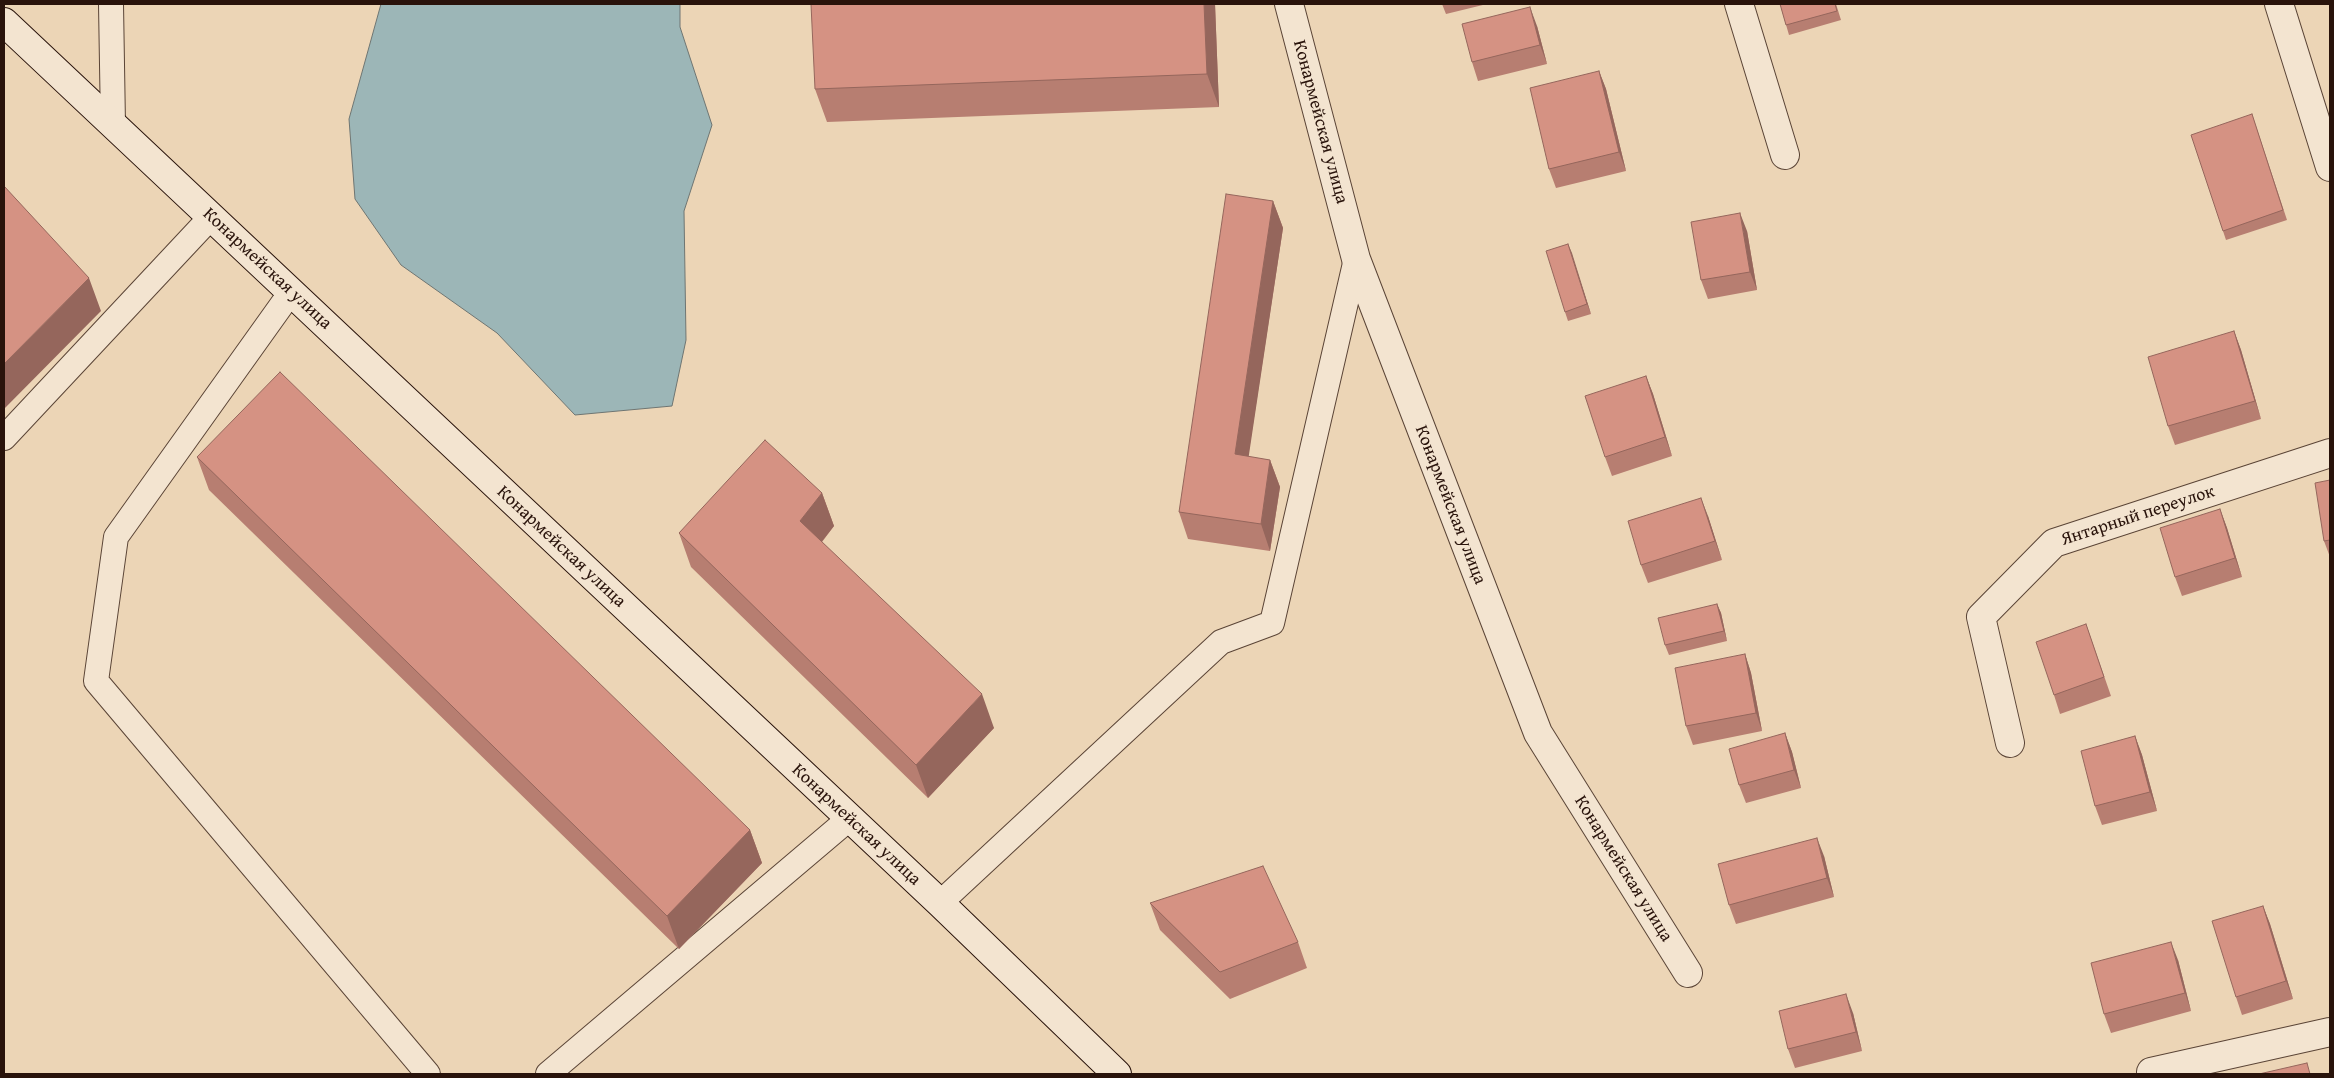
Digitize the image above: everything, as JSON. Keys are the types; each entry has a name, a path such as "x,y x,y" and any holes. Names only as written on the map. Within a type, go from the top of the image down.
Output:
{"street":[{"name":"Конармейская улица","path":"1289,4 1356,259 1538,733 1688,972"},
{"path":"1739,4 1785,155"},
{"path":"2279,4 2330,166"},
{"name":"Конармейская улица","path":"4,22 940,903 1117,1074"},
{"name":"Янтарный переулок","path":"2010,744 1981,617 2054,543 2330,453"},
{"path":"2150,1072 2330,1032"}],"lane":[{"path":"111,4 113,125"},
{"path":"4,438 211,217"},
{"path":"940,903 1221,642 1272,623 1356,259"},
{"path":"291,292 116,538 96,681 428,1074"},
{"path":"548,1074 850,818"}],"water":[{"path":"381,4 680,4 680,27 712,125 684,211 686,340 672,406 575,415 497,333 401,265 355,199 349,119"}],"building":[{"path":"811,4 1204,4 1207,74 815,89"},
{"path":"1780,4 1835,4 1837,11 1786,25"},
{"path":"1530,7 1540,45 1472,62 1462,24"},
{"path":"1599,71 1619,152 1549,169 1530,88"},
{"path":"2252,114 2283,210 2223,231 2191,135"},
{"path":"4,186 89,278 4,364"},
{"path":"1226,194 1273,201 1235,454 1270,460 1261,524 1179,512"},
{"path":"1740,213 1750,272 1701,280 1691,222"},
{"path":"1568,244 1587,304 1565,312 1546,251"},
{"path":"2234,331 2255,401 2168,426 2148,357"},
{"path":"280,372 750,830 667,916 197,457"},
{"path":"1646,376 1665,437 1605,457 1585,396"},
{"path":"765,440 822,493 800,521 982,694 916,765 679,533"},
{"path":"2330,480 2330,540 2324,541 2315,483"},
{"path":"1701,498 1715,541 1641,565 1628,521"},
{"path":"2220,509 2235,558 2175,577 2160,528"},
{"path":"1717,604 1724,631 1665,645 1658,618"},
{"path":"2086,624 2104,677 2054,695 2036,642"},
{"path":"1745,654 1756,713 1686,726 1675,668"},
{"path":"1785,733 1794,770 1739,785 1729,749"},
{"path":"2135,736 2150,792 2095,806 2081,751"},
{"path":"1817,838 1827,878 1729,905 1718,864"},
{"path":"1263,866 1298,942 1220,972 1150,903"},
{"path":"2263,906 2286,981 2236,997 2212,921"},
{"path":"2171,942 2185,993 2104,1014 2091,963"},
{"path":"1846,994 1856,1032 1788,1049 1779,1011"},
{"path":"2307,1063 2310,1074 2259,1074"}]}
